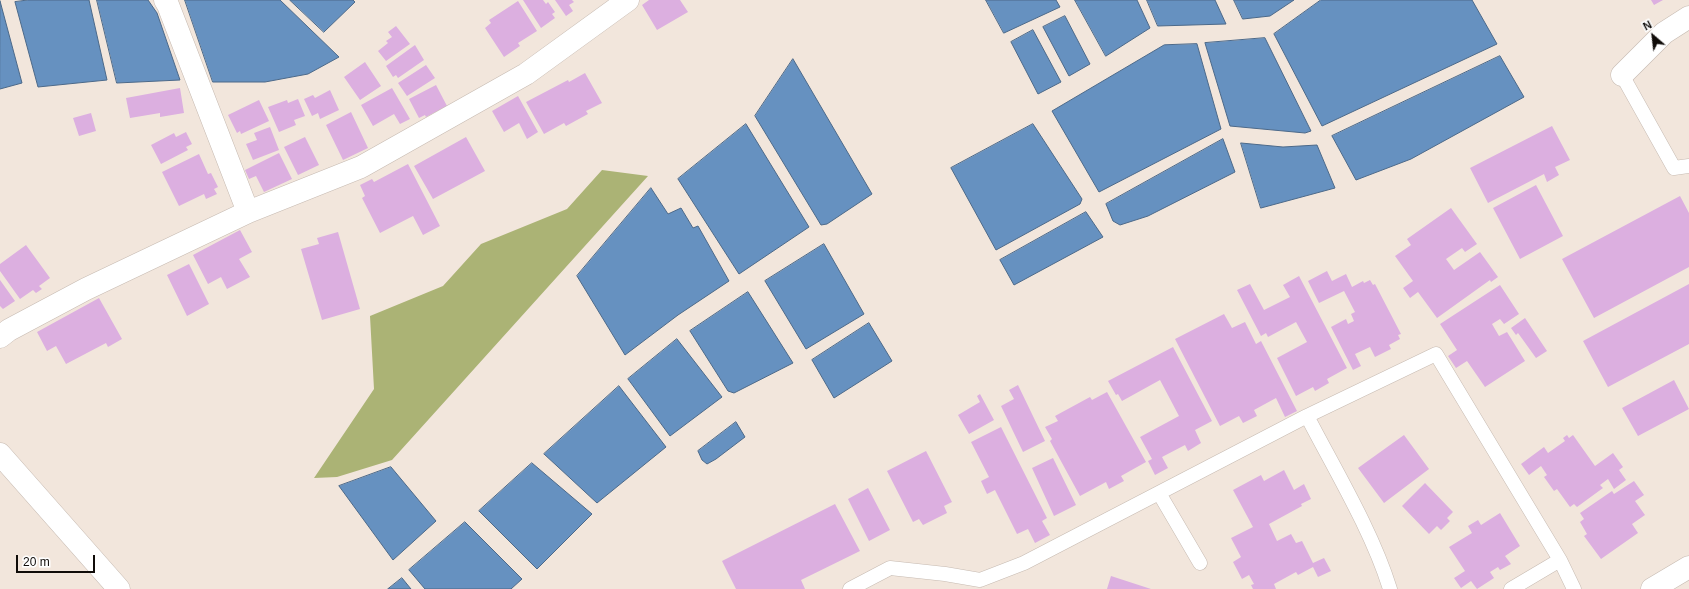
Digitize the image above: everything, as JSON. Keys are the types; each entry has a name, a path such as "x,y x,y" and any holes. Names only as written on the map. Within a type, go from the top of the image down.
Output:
{"street":[{"path":"165,0 248,212"},
{"path":"0,337 9,330 86,288 248,212 361,167 526,74 628,0"},
{"path":"1622,75 1664,33 1689,17"},
{"path":"0,454 119,589"},
{"path":"1652,589 1689,567"}],"lane":[{"path":"1622,75 1674,168 1689,166"},
{"path":"850,589 890,568 945,574 980,580 1024,563 1307,416 1436,354 1560,560 1574,589"},
{"path":"1307,416 1383,567 1390,589"},
{"path":"1159,493 1200,563"},
{"path":"1511,589 1560,560"}],"green space":[{"path":"602,170 648,176 392,460 337,477 314,478 374,389 370,316 443,286 481,244 567,209"}],"water":[{"path":"28,0 89,0 107,80 38,87 15,2"},
{"path":"97,0 148,0 157,13 180,80 117,83"},
{"path":"185,0 280,0 339,57 308,74 265,82 213,82"},
{"path":"290,0 353,0 355,2 324,32"},
{"path":"986,0 1056,0 1060,7 1004,33"},
{"path":"1075,0 1137,0 1150,28 1106,56"},
{"path":"1147,0 1215,0 1226,24 1158,26"},
{"path":"1234,0 1294,0 1270,16 1243,19"},
{"path":"1321,0 1472,0 1497,44 1322,126 1274,34"},
{"path":"0,1 22,83 0,89"},
{"path":"1065,16 1090,64 1069,76 1043,27"},
{"path":"1033,30 1061,82 1038,94 1011,42"},
{"path":"1265,38 1311,131 1305,133 1230,126 1205,43"},
{"path":"1197,44 1221,129 1099,192 1052,111 1164,45"},
{"path":"1500,56 1524,97 1411,159 1356,180 1332,136"},
{"path":"793,59 872,194 827,224 821,225 755,116"},
{"path":"746,124 809,227 739,274 678,179"},
{"path":"1033,124 1082,199 1080,204 996,250 951,168"},
{"path":"1223,139 1235,172 1148,216 1120,225 1113,221 1106,204"},
{"path":"1241,143 1283,147 1317,145 1335,188 1261,208"},
{"path":"651,188 668,214 681,208 693,228 698,226 729,281 678,315 625,355 577,276"},
{"path":"1086,212 1103,237 1014,285 1000,260"},
{"path":"824,244 864,314 806,349 765,281"},
{"path":"748,292 793,363 734,393 728,391 690,331"},
{"path":"869,323 892,361 834,398 812,360"},
{"path":"677,339 722,397 670,436 628,379"},
{"path":"619,386 666,447 597,503 544,454"},
{"path":"736,422 745,437 707,464 702,460 698,451"},
{"path":"532,463 592,514 537,569 479,511"},
{"path":"391,467 436,521 393,560 339,486"},
{"path":"465,522 522,579 511,589 425,589 409,570"},
{"path":"402,578 411,589 388,589"}],"building":[{"path":"523,0 543,0 546,4 548,2 555,12 552,14 555,18 541,28"},
{"path":"555,0 572,0 574,2 569,5 573,11 566,16"},
{"path":"649,0 680,0 688,12 657,30 642,5"},
{"path":"1651,0 1663,0 1654,5"},
{"path":"518,1 537,31 518,43 520,46 504,57 485,28 491,23 489,20"},
{"path":"396,26 410,44 386,61 378,51 388,43 386,41 392,37 388,32"},
{"path":"415,45 424,60 398,78 396,75 393,77 386,66"},
{"path":"365,62 381,86 360,100 344,77"},
{"path":"426,65 435,78 407,96 398,83"},
{"path":"585,73 602,103 586,111 588,114 566,126 564,123 544,134 526,102 568,80 569,82"},
{"path":"436,85 447,106 426,117 425,115 419,118 409,99"},
{"path":"180,88 184,113 160,117 160,113 130,118 126,98"},
{"path":"392,88 410,119 400,124 394,114 373,126 361,105"},
{"path":"330,90 339,110 320,119 318,113 312,116 304,99 313,95 315,98"},
{"path":"518,96 538,132 527,139 519,123 504,132 492,111"},
{"path":"298,99 305,116 294,120 296,125 279,132 268,107 287,100 288,103"},
{"path":"259,100 269,121 241,134 240,131 237,133 228,115"},
{"path":"351,112 368,148 343,160 326,125"},
{"path":"91,113 96,131 79,136 73,118"},
{"path":"1552,126 1570,160 1555,167 1559,175 1547,182 1544,174 1488,203 1470,168"},
{"path":"270,127 279,150 253,160 246,144 257,140 254,133"},
{"path":"186,132 192,144 186,147 188,150 161,164 151,145 174,133 176,137"},
{"path":"305,137 319,165 298,175 284,147"},
{"path":"466,137 485,171 433,199 414,166"},
{"path":"279,153 292,179 264,192 256,176 249,179 245,170"},
{"path":"199,154 208,174 211,173 218,187 214,189 217,194 206,199 204,194 179,206 162,172"},
{"path":"408,164 440,226 423,235 413,216 380,233 362,198 365,196 360,185 372,179 374,182"},
{"path":"1536,185 1563,236 1520,259 1493,208"},
{"path":"1680,196 1689,213 1689,267 1594,318 1562,259"},
{"path":"1451,208 1477,244 1465,252 1462,248 1446,259 1454,270 1480,252 1498,277 1491,282 1490,280 1437,318 1418,292 1410,298 1403,288 1413,281 1395,256 1411,245 1407,239"},
{"path":"240,230 252,252 239,259 250,277 227,289 221,277 208,284 193,255"},
{"path":"338,232 360,309 322,320 301,249 319,244 317,238"},
{"path":"26,245 50,278 39,286 42,289 36,293 33,290 20,299 0,271 0,264"},
{"path":"189,264 209,304 187,316 167,275"},
{"path":"1327,271 1332,281 1346,274 1352,287 1363,281 1364,283 1370,280 1373,285 1375,284 1401,334 1398,335 1400,339 1389,345 1391,349 1375,357 1370,347 1355,354 1361,366 1353,370 1331,327 1346,319 1348,324 1354,321 1351,314 1355,312 1344,291 1319,303 1308,281"},
{"path":"1299,276 1347,368 1327,379 1329,383 1315,391 1313,387 1296,396 1277,358 1307,342 1296,322 1268,337 1266,333 1261,336 1237,290 1250,284 1264,310 1290,297 1283,285"},
{"path":"0,280 15,301 3,309 0,306"},
{"path":"1689,284 1689,344 1608,387 1583,341"},
{"path":"1500,285 1519,314 1504,324 1500,319 1492,324 1499,336 1507,332 1525,361 1485,387 1467,361 1456,368 1448,356 1457,350 1440,324"},
{"path":"99,298 122,339 108,347 106,343 66,364 56,346 47,351 37,332"},
{"path":"1224,314 1232,328 1245,322 1256,344 1261,341 1297,411 1285,417 1276,398 1254,410 1257,416 1243,423 1239,416 1220,426 1175,339"},
{"path":"1525,318 1547,351 1536,358 1518,333 1516,335 1511,328"},
{"path":"1173,347 1212,421 1195,430 1201,443 1188,451 1185,445 1162,457 1168,468 1155,475 1148,461 1152,459 1140,437 1179,416 1160,380 1122,401 1118,394 1116,395 1108,381"},
{"path":"1674,380 1689,409 1638,436 1622,408"},
{"path":"1018,385 1045,441 1023,452 1001,406 1014,399 1009,390"},
{"path":"1107,392 1146,462 1121,476 1124,481 1109,489 1106,482 1080,496 1050,441 1052,439 1045,427 1058,421 1055,416 1090,397 1092,400"},
{"path":"980,394 994,420 969,434 958,415 980,402 977,396"},
{"path":"1001,427 1047,518 1042,521 1050,535 1035,543 1028,529 1017,534 995,490 987,494 981,481 989,477 971,442"},
{"path":"1404,435 1429,469 1384,503 1358,468"},
{"path":"1567,435 1569,438 1573,435 1595,466 1613,453 1623,467 1619,470 1626,480 1614,489 1608,479 1600,485 1603,488 1577,507 1574,504 1570,507 1557,489 1554,491 1544,477 1547,475 1541,466 1529,475 1521,464 1544,447 1548,453 1565,441 1563,438"},
{"path":"926,451 952,502 944,506 947,513 923,525 919,519 913,522 887,471"},
{"path":"1053,458 1076,505 1054,516 1032,468"},
{"path":"1284,470 1294,490 1304,484 1311,499 1301,504 1302,506 1269,524 1277,541 1291,534 1296,543 1302,541 1313,563 1324,558 1331,571 1318,577 1313,567 1298,575 1296,572 1274,584 1276,589 1253,589 1251,585 1254,584 1249,575 1242,579 1233,562 1241,557 1231,538 1253,527 1233,490 1261,475 1264,481"},
{"path":"1634,481 1644,495 1635,501 1645,515 1632,524 1638,533 1601,559 1584,536 1587,534 1580,522 1584,519 1580,513 1612,491 1614,494"},
{"path":"1425,483 1453,512 1447,518 1450,521 1441,530 1437,526 1429,534 1402,506"},
{"path":"868,488 890,530 869,541 848,499"},
{"path":"835,504 860,551 801,580 805,589 736,589 722,561"},
{"path":"1500,513 1520,546 1505,556 1511,564 1500,570 1498,567 1490,572 1494,578 1477,589 1471,581 1461,588 1454,578 1465,571 1449,547 1472,533 1468,526 1478,520 1481,525"},
{"path":"1111,576 1151,589 1107,589"}]}
